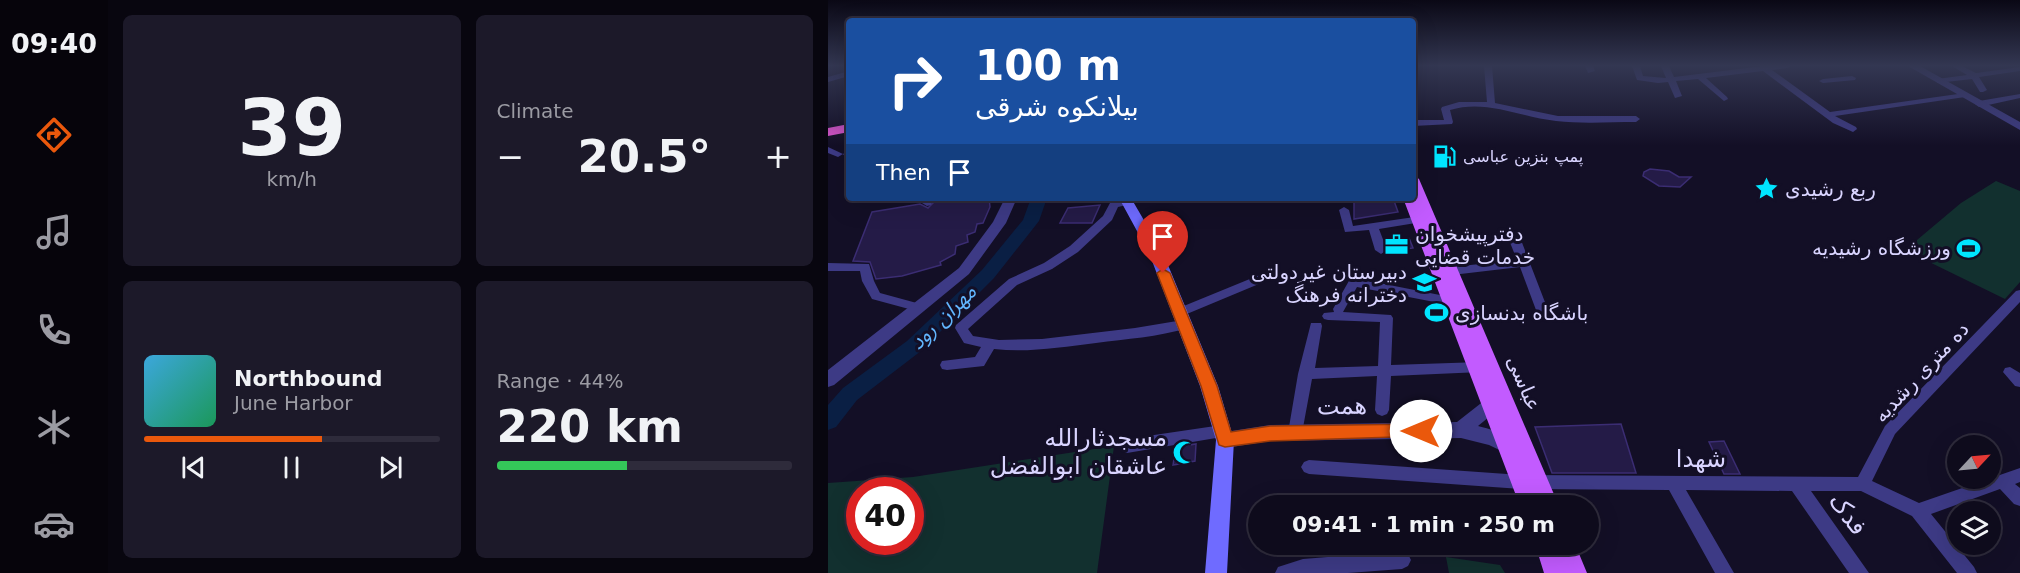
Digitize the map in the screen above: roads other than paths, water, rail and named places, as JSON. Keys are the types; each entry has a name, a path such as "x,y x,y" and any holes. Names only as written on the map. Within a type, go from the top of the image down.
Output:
{"highway":[{"path":"828,126 846,123"},
{"path":"828,132 846,129"}],"main road":[{"name":"عباسى","path":"1416,191 1423,218 1497,400 1508,447 1526,495"},
{"path":"1127,201 1156,254 1180,319 1209,386 1223,435 1216,573"},
{"name":"عباسى","path":"1411,201 1452,271 1457,302"},
{"name":"عباسى","path":"1497,400 1529,457 1545,495"},
{"path":"1549,555 1555,573"},
{"path":"1569,555 1576,573"}],"street":[{"path":"1490,93 1491,104"},
{"path":"1718,93 1725,99"},
{"path":"1798,93 1828,115 1854,129"},
{"path":"1960,93 2020,127"},
{"path":"1828,115 1965,96"},
{"path":"1979,104 2020,96"},
{"path":"1416,123 1449,122 1445,109 1457,104 1491,104 1556,119 1636,119"},
{"path":"828,380 964,271 999,223 1010,201"},
{"path":"1124,201 1114,205 1108,218 1074,249 1048,266 1013,282 961,328 969,340 990,345 1023,347 1156,331 1262,278"},
{"path":"1344,210 1349,230 1423,218"},
{"path":"1373,226 1381,250"},
{"path":"1515,240 1542,310"},
{"path":"1452,271 1522,263"},
{"path":"828,267 865,267 868,281 876,296 920,308"},
{"path":"1382,410 1386,371 1387,318 1334,312 1354,282 1457,302"},
{"name":"ده متری رشدیه","path":"1862,484 1890,430 2020,294"},
{"path":"1295,433 1316,326"},
{"path":"946,364 979,362 990,345"},
{"path":"1305,374 1485,367"},
{"path":"1461,430 1497,400"},
{"name":"همت","path":"1223,435 1461,430 1493,438 1529,457"},
{"path":"1127,446 1223,435"},
{"name":"شهدا","path":"1309,466 1521,482 1862,484"},
{"path":"1918,511 2020,475"},
{"path":"2002,481 2020,499"},
{"path":"1673,482 1725,573"},
{"name":"فدک","path":"1796,483 1860,573"},
{"path":"1862,484 1918,511 1968,573"},
{"path":"1284,573 1303,568 1402,560"}],"waterway":[{"name":"مهران رود","path":"828,421 850,394 914,346 988,274 1031,221 1038,201"}],"place":[{"name":"پمپ بنزین عباسی","path":"1445,156"},
{"name":"ربع رشیدی","path":"1767,189"},
{"name":"دفترپیشخوان خدمات قضایی","path":"1397,245"},
{"name":"ورزشگاه رشیدیه","path":"1969,248"},
{"name":"دبیرستان غیردولتی دخترانه فرهنگ","path":"1425,283"},
{"name":"باشگاه بدنسازی","path":"1437,313"},
{"name":"مسجدثارالله عاشقان ابوالفضل","path":"1185,452"}]}
